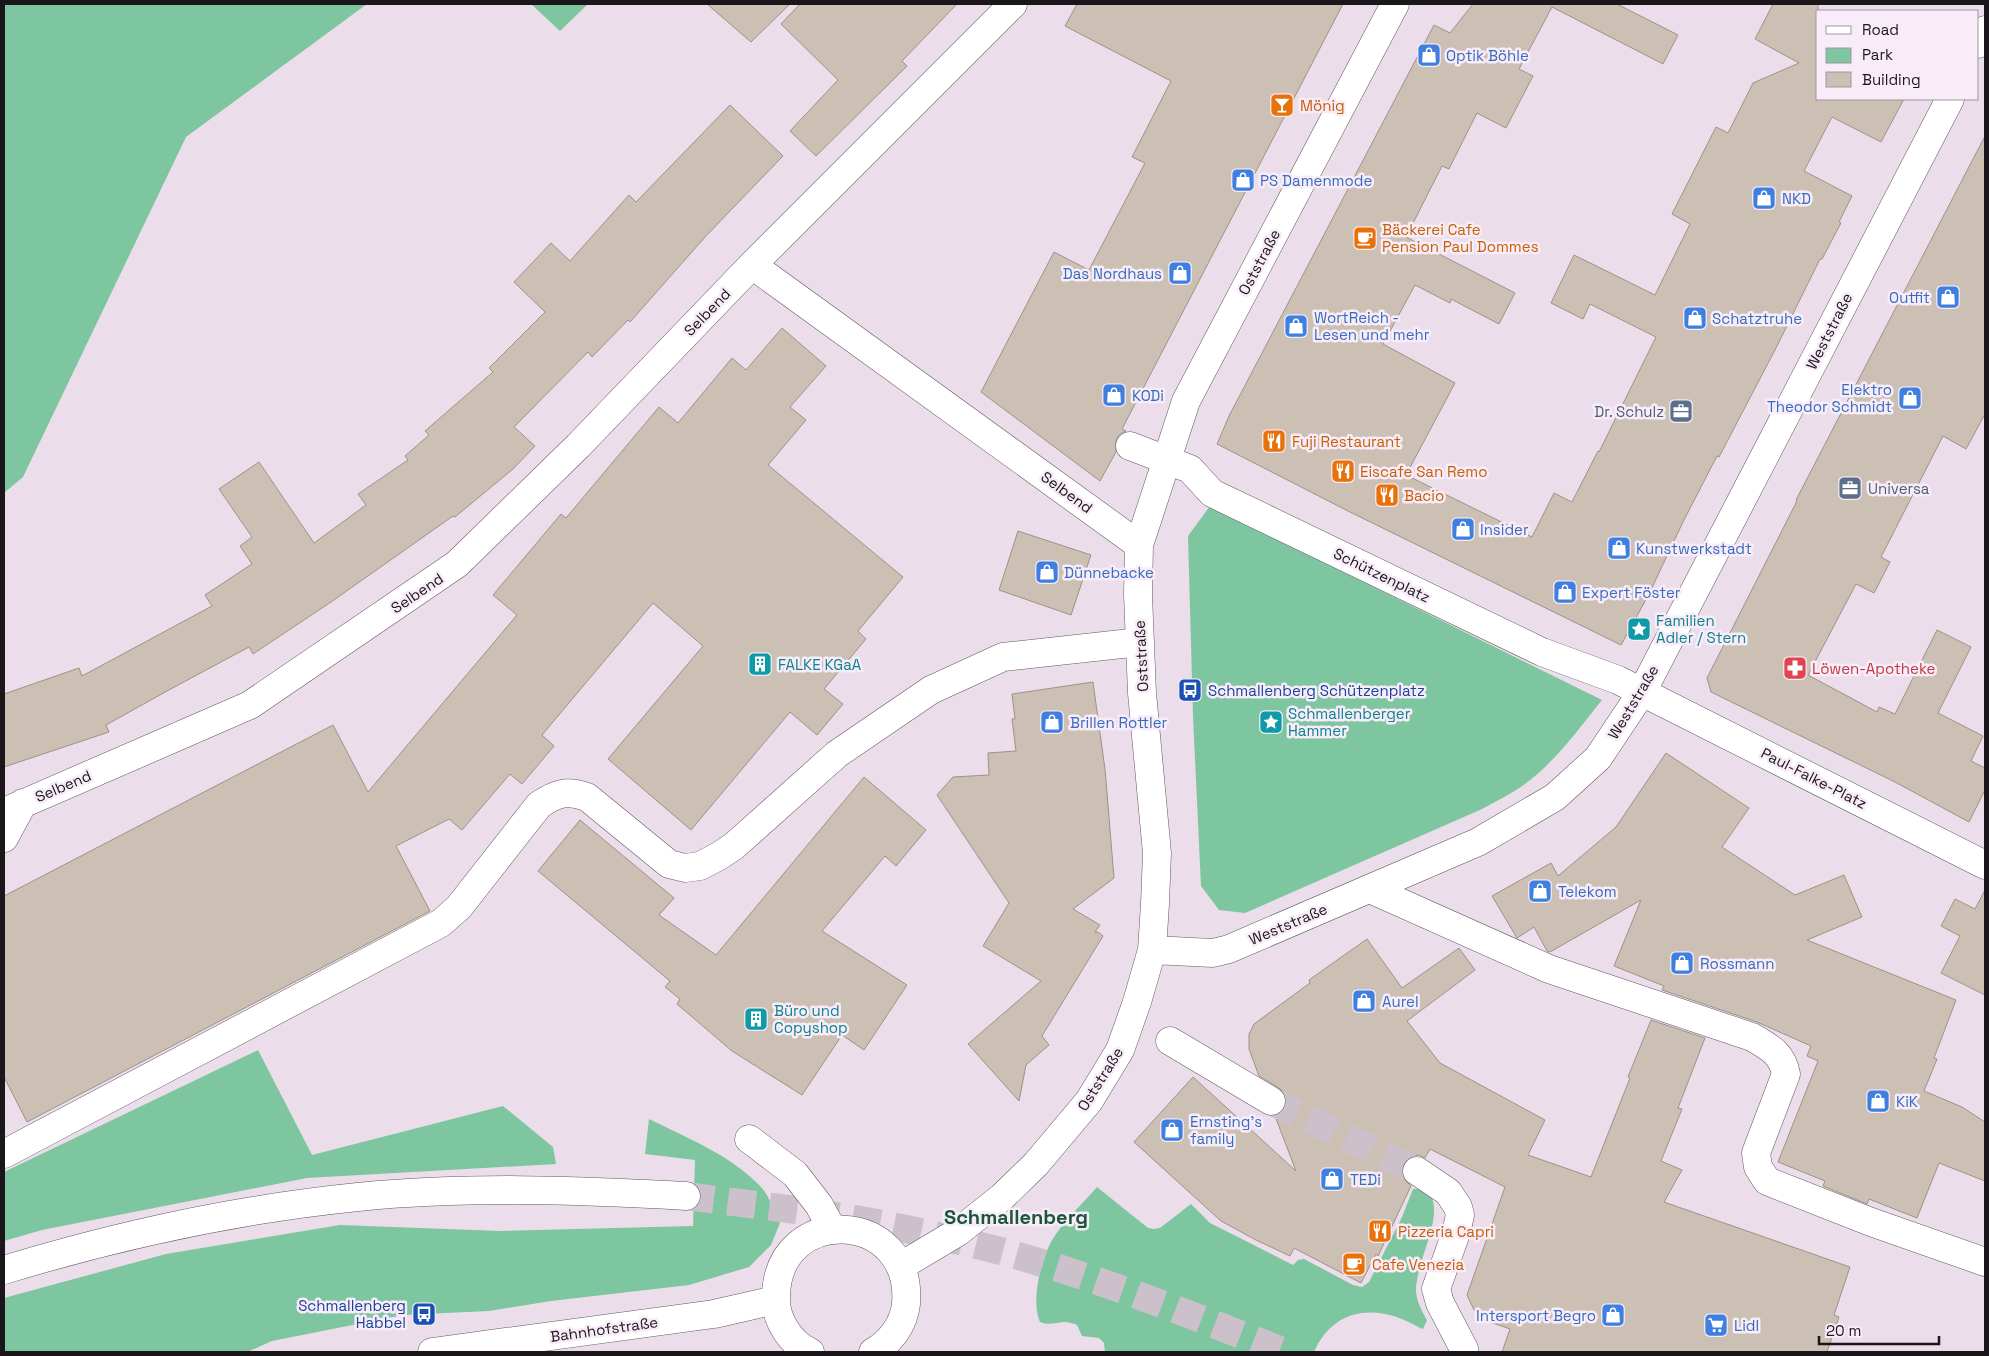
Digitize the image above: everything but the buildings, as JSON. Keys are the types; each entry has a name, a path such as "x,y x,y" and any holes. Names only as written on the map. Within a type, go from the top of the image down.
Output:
{"street":[{"name":"Selbend","path":"13,808 250,705 438,579 457,564 578,446 752,265 1013,4"},
{"name":"Oststraße","path":"901,1266 958,1232 1002,1197 1036,1164 1089,1101 1120,1050 1137,1002 1152,950 1157,853 1146,746 1140,642 1138,595 1140,544 1186,401 1395,4"},
{"path":"1979,42 1985,30"},
{"name":"Weststraße","path":"1152,950 1213,953 1229,949 1370,889 1478,842 1555,796 1598,758 1642,692 1949,100"},
{"name":"Selbend","path":"752,265 1140,544"},
{"name":"Schützenplatz","path":"1130,446 1190,469 1212,492 1542,652 1618,680 1642,692"},
{"path":"4,1154 441,923 459,907 539,805 554,795 572,792 587,797 669,864 685,868 700,866 734,846 837,754 931,690 1004,657 1140,642"},
{"name":"Paul-Falke-Platz","path":"1642,692 1985,865"},
{"path":"4,838 13,808"},
{"path":"1370,889 1549,969 1752,1037 1775,1050 1784,1063 1786,1074 1756,1153 1758,1168 1761,1174 1768,1181 1871,1222 1985,1262"},
{"path":"1170,1041 1271,1101"},
{"path":"749,1139 795,1174 819,1205 832,1229"},
{"path":"1417,1171 1448,1192 1458,1207 1460,1215 1456,1233 1436,1289 1440,1303 1464,1349"},
{"path":"4,1270 73,1249 184,1224 280,1207 359,1197 445,1191 519,1190 584,1190 686,1196"},
{"path":"810,1352 790,1336 780,1319 775,1300 776,1280 784,1262 796,1246 813,1234 832,1229 853,1229 872,1236 890,1249 901,1266 908,1288 906,1311 896,1332 880,1348 873,1352"},
{"name":"Bahnhofstraße","path":"432,1352 714,1314 775,1300"}],"green space":[{"path":"4,4 367,4 186,137 23,477 4,493"},
{"path":"531,4 588,4 560,31"},
{"path":"1210,506 1602,700 1570,740 1535,776 1522,786 1482,809 1245,913 1219,910 1201,886 1193,716 1188,536"},
{"path":"258,1050 312,1155 503,1106 553,1147 556,1164 307,1178 42,1230 4,1241 4,1172"},
{"path":"649,1119 724,1157 750,1177 765,1192 780,1223 771,1245 749,1267 689,1285 551,1301 489,1311 403,1315 272,1341 247,1352 4,1352 4,1298 166,1254 340,1225 500,1231 693,1226 695,1160 645,1154"},
{"path":"1097,1187 1148,1228 1160,1228 1191,1204 1210,1223 1293,1265 1298,1260 1304,1259 1353,1285 1362,1287 1369,1282 1402,1217 1413,1189 1425,1191 1431,1197 1434,1206 1434,1217 1419,1270 1416,1291 1419,1305 1427,1320 1423,1329 1390,1315 1360,1313 1346,1317 1334,1325 1323,1336 1314,1352 1105,1352 1104,1343 1099,1338 1082,1336 1077,1325 1067,1322 1050,1324 1040,1322 1036,1302 1042,1264 1051,1242 1065,1222"}],"tunnel":[{"path":"1271,1101 1417,1171"},
{"path":"686,1196 856,1219 989,1248 1101,1282 1285,1352"}],"place":[{"name":"Optik Böhle","path":"1429,55"},
{"name":"Mönig","path":"1282,105"},
{"name":"PS Damenmode","path":"1243,180"},
{"name":"NKD","path":"1764,198"},
{"name":"Bäckerei Cafe Pension Paul Dommes","path":"1365,238"},
{"name":"Das Nordhaus","path":"1180,273"},
{"name":"Outfit","path":"1948,297"},
{"name":"Schatztruhe","path":"1695,318"},
{"name":"WortReich - Lesen und mehr","path":"1296,326"},
{"name":"KODi","path":"1114,395"},
{"name":"Elektro Theodor Schmidt","path":"1910,398"},
{"name":"Dr. Schulz","path":"1681,411"},
{"name":"Fuji Restaurant","path":"1274,441"},
{"name":"Eiscafe San Remo","path":"1343,471"},
{"name":"Universa","path":"1850,488"},
{"name":"Bacio","path":"1387,495"},
{"name":"Insider","path":"1463,529"},
{"name":"Kunstwerkstadt","path":"1619,548"},
{"name":"Dünnebacke","path":"1047,572"},
{"name":"Expert Föster","path":"1565,592"},
{"name":"Familien Adler / Stern","path":"1639,629"},
{"name":"FALKE KGaA","path":"760,664"},
{"name":"Löwen-Apotheke","path":"1795,668"},
{"name":"Schmallenberg Schützenplatz","path":"1190,690"},
{"name":"Brillen Rottler","path":"1052,722"},
{"name":"Schmallenberger Hammer","path":"1271,722"},
{"name":"Telekom","path":"1540,891"},
{"name":"Rossmann","path":"1682,963"},
{"name":"Aurel","path":"1364,1001"},
{"name":"Büro und Copyshop","path":"756,1019"},
{"name":"KiK","path":"1878,1101"},
{"name":"Ernsting's family","path":"1172,1130"},
{"name":"TEDi","path":"1332,1179"},
{"name":"Pizzeria Capri","path":"1380,1231"},
{"name":"Cafe Venezia","path":"1354,1264"},
{"name":"Schmallenberg Habbel","path":"424,1314"},
{"name":"Intersport Begro","path":"1613,1315"},
{"name":"Lidl","path":"1716,1325"}],"district":[{"name":"Schmallenberg","path":"1016,1217"}]}
